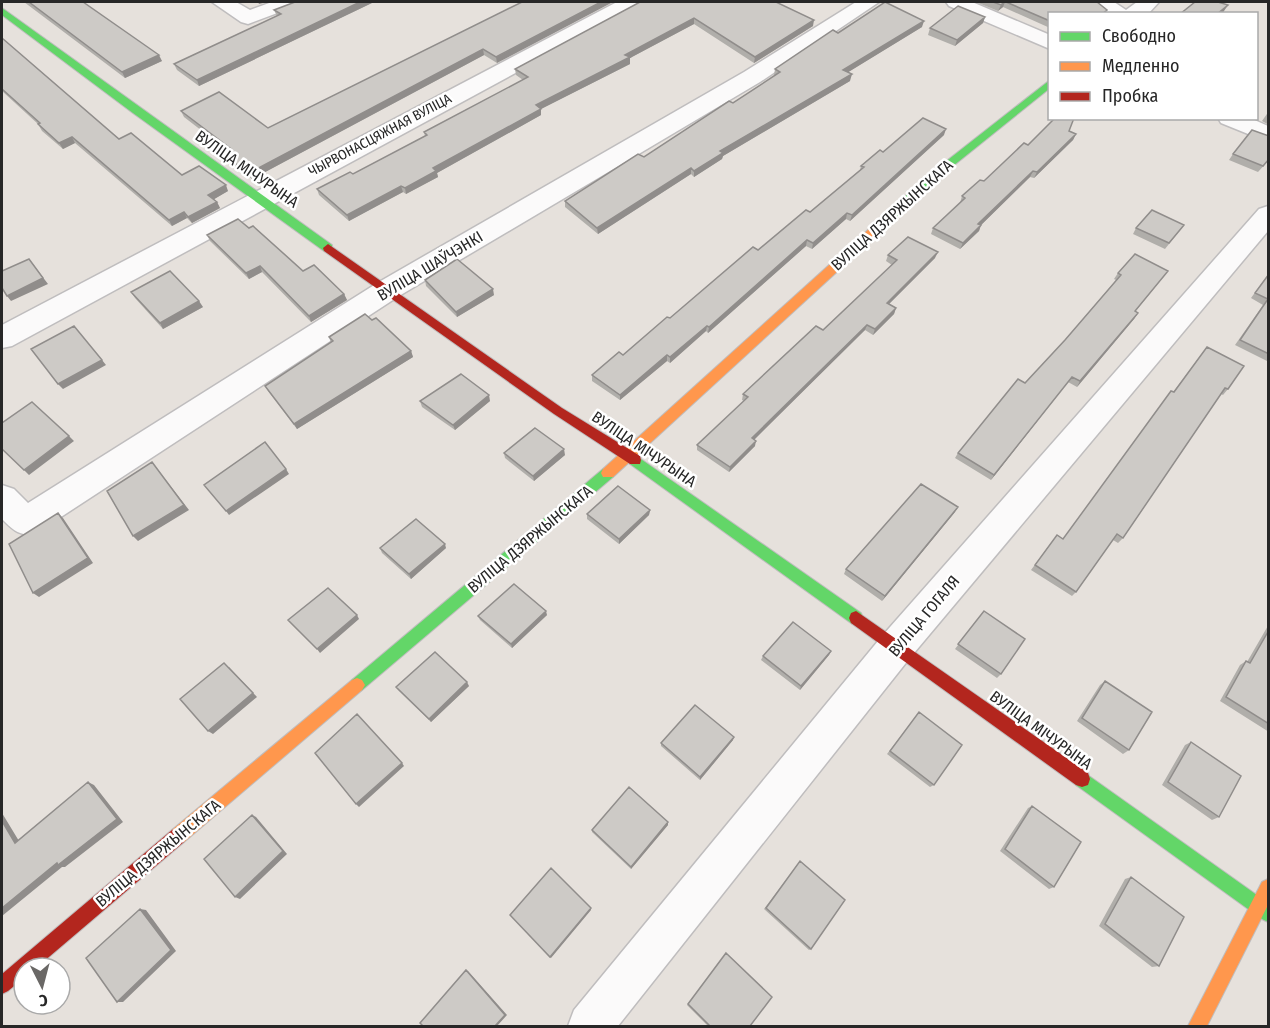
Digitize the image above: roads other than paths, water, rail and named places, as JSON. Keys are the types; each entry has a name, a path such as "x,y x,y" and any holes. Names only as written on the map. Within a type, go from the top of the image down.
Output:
{"street":[{"path":"222,2 248,18 289,2"},
{"name":"ЧЫРВОНАСЦЯЖНАЯ ВУЛІЦА","path":"2,338 260,198 632,2"},
{"name":"ВУЛІЦА ШАЎЧЭНКІ","path":"2,499 26,522 389,289 752,77 869,2"},
{"path":"956,2 1048,42"},
{"path":"1101,2 1116,12"},
{"path":"1136,12 1149,2"},
{"name":"ВУЛІЦА МІЧУРЫНА","path":"2,11 136,111 558,411 629,455 1264,910"},
{"name":"ВУЛІЦА ДЗЯРЖЫНСКАГА","path":"2,985 629,455 934,176 1048,85"},
{"path":"1234,120 1269,135"},
{"name":"ВУЛІЦА ГОГАЛЯ","path":"590,1026 897,647 1269,215"},
{"path":"1197,1026 1264,910 1269,888"}]}
